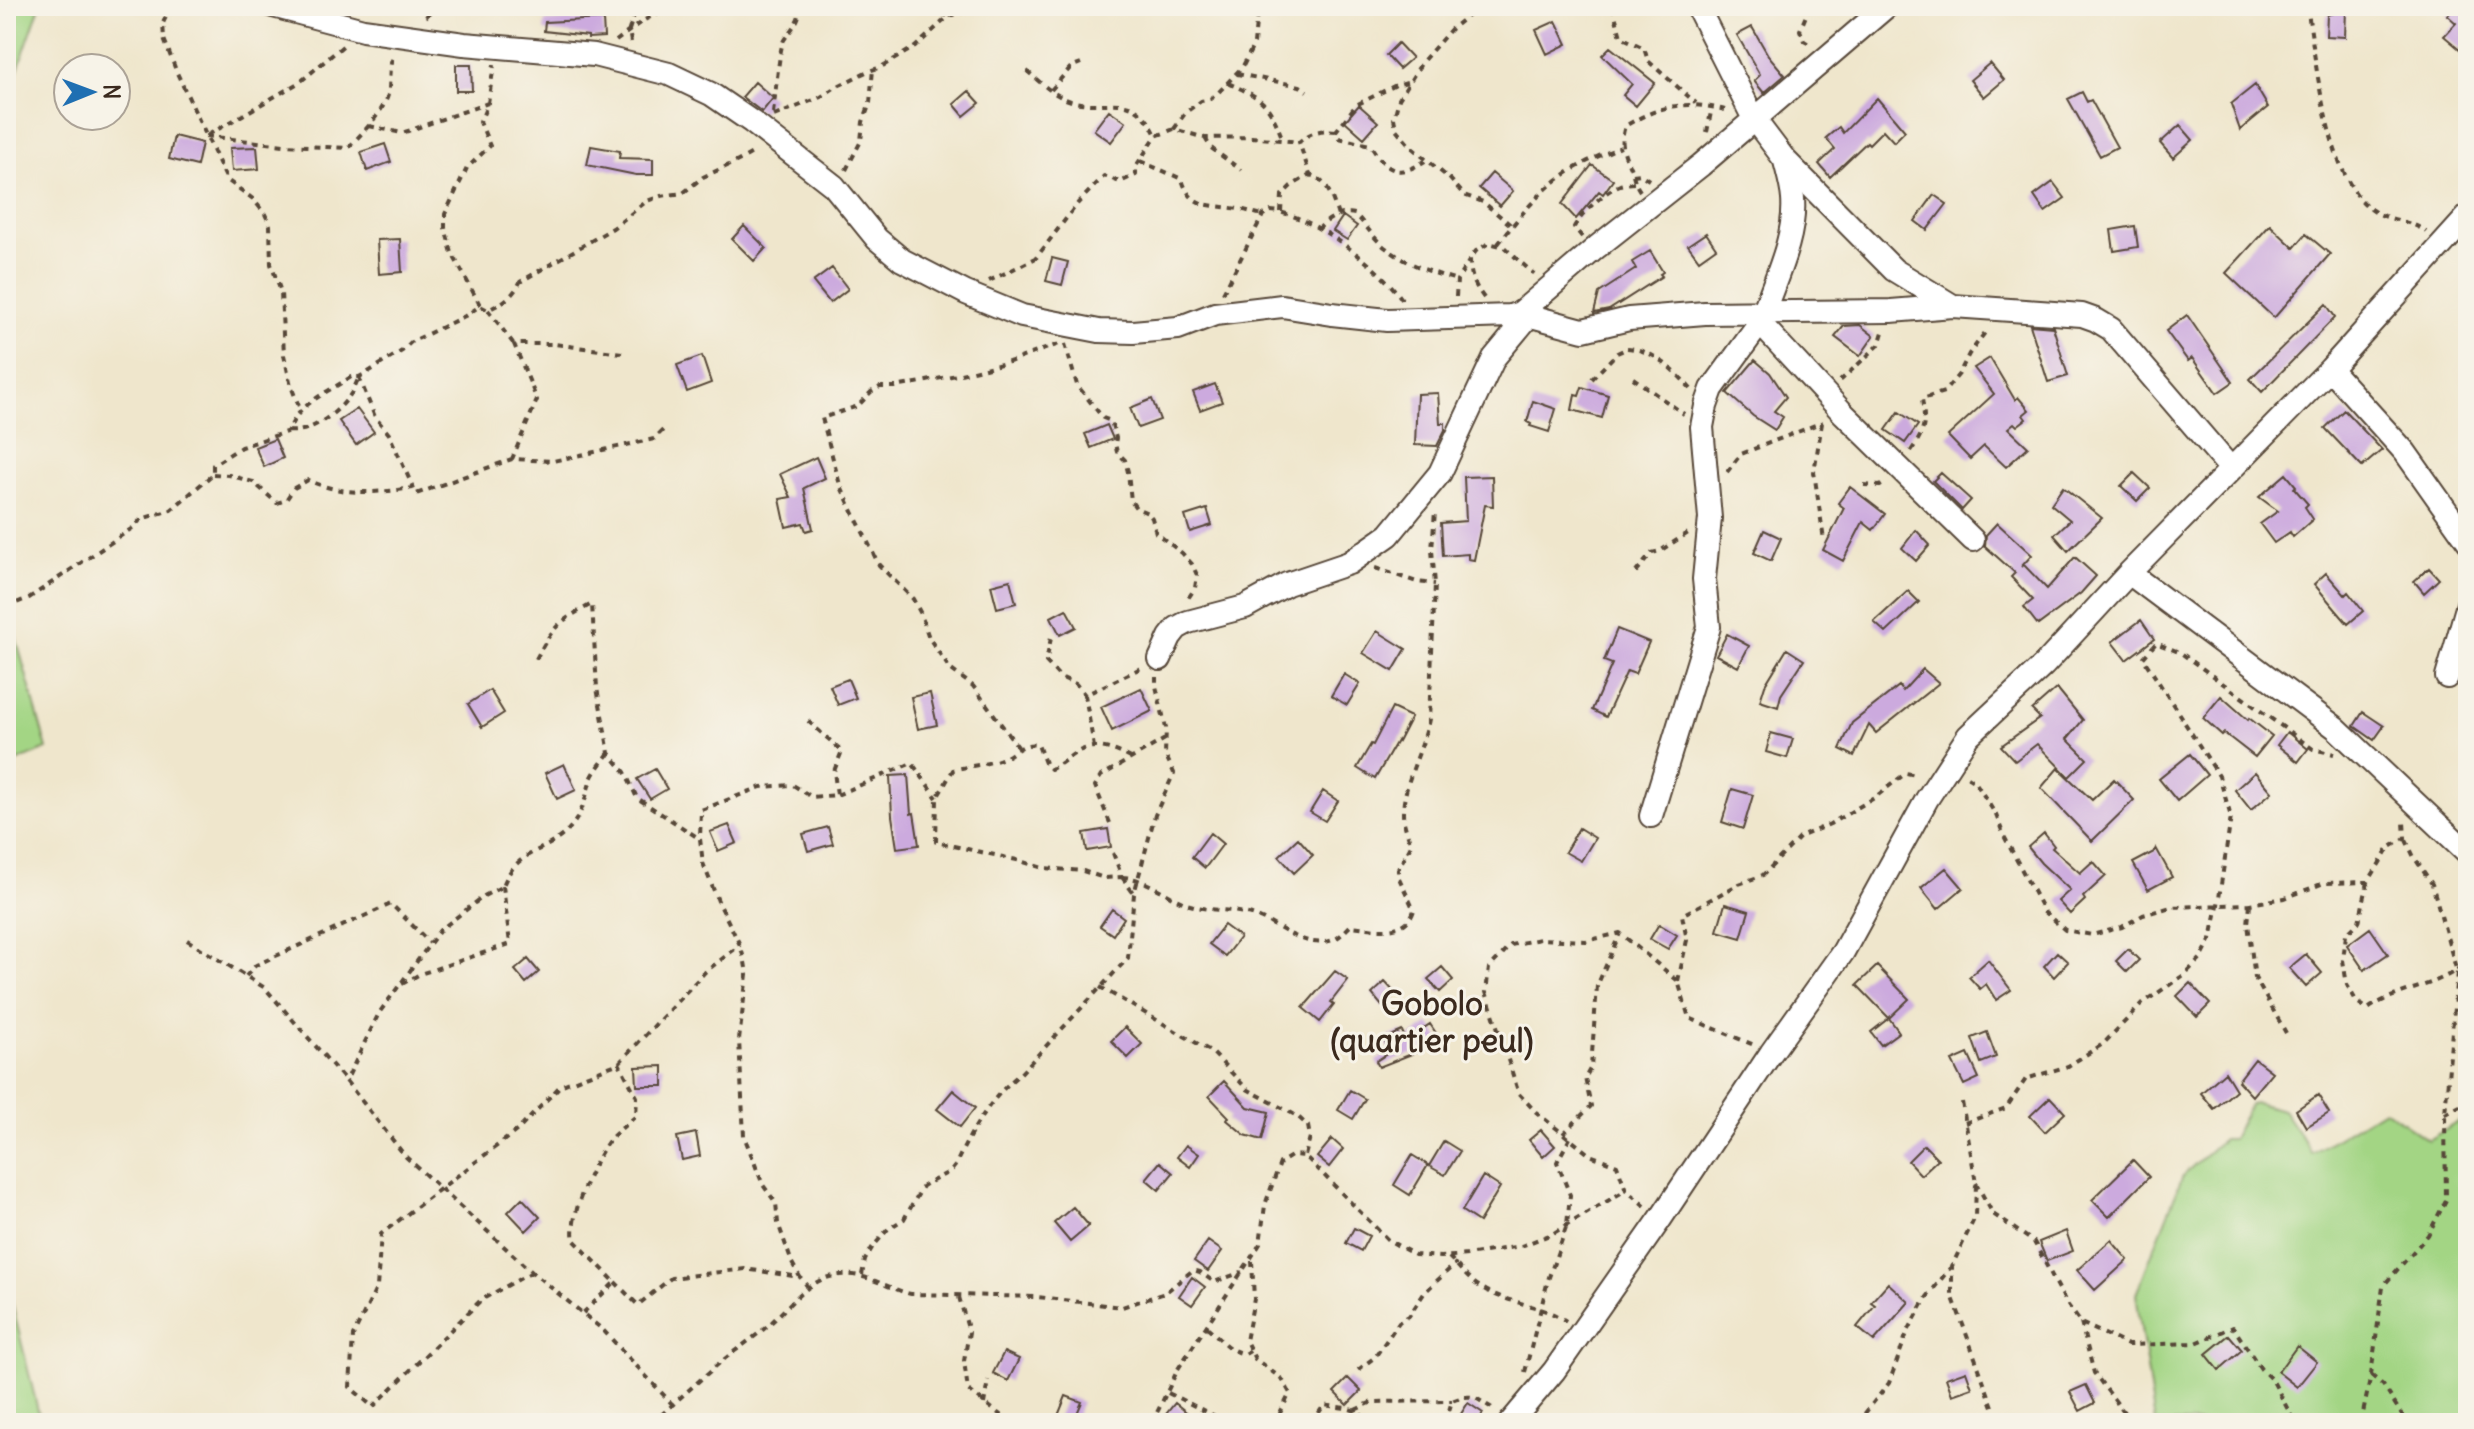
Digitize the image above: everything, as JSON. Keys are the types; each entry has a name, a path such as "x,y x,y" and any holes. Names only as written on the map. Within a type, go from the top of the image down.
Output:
{"street":[{"path":"273,6 363,30 497,47 594,55 669,74 770,125 834,186 877,239 892,252 966,293 1022,316 1099,331 1133,332 1178,328 1215,314 1282,306 1387,320 1524,315 1583,330 1629,319 1717,312 1762,317 1953,306 2082,315 2111,329 2231,469"},
{"path":"1697,6 1754,119 1785,160 1894,270 1953,306"},
{"path":"1160,659 1170,637 1177,628 1188,622 1245,607 1287,584 1349,563 1389,535 1440,473 1494,358 1524,315 1597,247 1732,138 1887,6"},
{"path":"1651,816 1709,627 1704,579 1710,518 1704,416 1712,389 1762,317 1789,236 1793,198 1785,160"},
{"path":"1514,1417 1554,1371 1843,952 1927,799 1968,736 2044,665 2129,573 2330,369 2468,216"},
{"path":"1762,317 1844,414 1973,540"},
{"path":"2330,369 2405,452 2468,541"},
{"path":"2129,573 2336,728 2468,853"},
{"path":"2447,677 2468,604"}],"path":[{"path":"171,6 163,23 164,39 177,73 227,180 253,199 270,225 271,264 281,292 284,355 300,409"},
{"path":"206,136 348,148 387,97 391,60 434,6"},
{"path":"594,55 641,22 671,6"},
{"path":"488,310 514,294 520,282 613,228 647,201 683,193 703,177 758,149 770,125 781,49 801,12 800,6"},
{"path":"933,6 938,13 949,16 983,6"},
{"path":"1480,6 1451,29 1422,62 1399,99 1394,118 1396,129 1411,147 1450,179 1464,195 1483,202 1512,226"},
{"path":"1615,6 1621,37 1644,48 1648,61 1697,105"},
{"path":"1810,6 1800,30 1804,41 1816,48 1813,68"},
{"path":"2307,6 2328,129 2347,182 2375,211 2418,226 2441,246"},
{"path":"966,293 1036,258 1078,203 1104,176 1120,182 1136,175 1136,166 1156,136 1174,129 1186,112 1201,101 1210,99 1243,66 1254,44 1257,12"},
{"path":"770,125 915,47 949,16"},
{"path":"206,136 300,82 363,30"},
{"path":"497,47 488,103 480,122 490,146 467,168 445,214 445,228 452,253 480,306 488,310 514,344 537,400 512,459"},
{"path":"1051,90 1071,67 1081,63"},
{"path":"834,186 852,162 861,141 863,122 870,103 873,69"},
{"path":"1027,71 1051,90 1074,102 1120,103 1135,109 1148,119 1156,136"},
{"path":"1237,74 1300,86 1307,91"},
{"path":"1336,131 1356,105 1396,85 1409,82"},
{"path":"1228,83 1256,96 1272,111 1283,140"},
{"path":"367,126 402,133 488,103"},
{"path":"1633,175 1640,174 1653,183 1658,198 1647,197 1634,183 1621,147 1625,126 1641,117 1682,103 1729,111 1732,138"},
{"path":"1174,129 1205,138 1251,137 1299,142 1317,131 1336,131"},
{"path":"1336,131 1339,138 1370,145 1387,168 1411,170 1426,160"},
{"path":"1205,138 1211,148 1241,170"},
{"path":"1299,142 1310,175"},
{"path":"1498,244 1530,203 1553,181 1574,167 1621,147"},
{"path":"1140,161 1182,179 1191,198 1201,204 1263,215"},
{"path":"1281,212 1282,195 1310,175 1318,177 1325,185 1338,216"},
{"path":"1597,247 1576,232 1576,222 1621,184 1634,183"},
{"path":"1215,314 1263,215 1271,211 1281,212 1318,230 1365,259 1408,307"},
{"path":"1318,230 1347,212 1355,214 1386,248 1416,266 1457,280"},
{"path":"1456,301 1457,280 1470,259 1489,243 1498,244 1551,288"},
{"path":"1470,259 1472,279 1485,300"},
{"path":"289,431 300,409 351,377 359,377 402,351 411,342 480,306"},
{"path":"1864,485 1880,486 1899,473 1923,433 1926,421 1922,399 1944,392 1959,374 1978,340 2005,310"},
{"path":"1826,393 1879,345 1891,311"},
{"path":"1018,747 973,686 950,669 929,638 913,599 879,565 840,485 822,418 858,406 880,387 896,387 970,372 1022,358 1066,341 1064,346 1077,385 1103,418 1111,421 1117,452 1125,460 1131,501 1152,518 1156,533 1182,553 1197,575 1195,588 1187,598 1188,622"},
{"path":"514,344 554,344 622,353"},
{"path":"1592,379 1617,353 1627,348 1640,349 1670,366 1704,416"},
{"path":"213,474 213,465 241,447 289,431 297,432 334,413 349,397 359,377"},
{"path":"359,377 375,417 389,434 416,494 512,459 553,461 654,439 666,427"},
{"path":"1633,378 1704,416"},
{"path":"1709,493 1741,454 1844,414"},
{"path":"1822,423 1814,472 1824,540"},
{"path":"1131,758 1116,750 1094,747 1079,751 1051,769 1045,763 1038,745 1029,743 1002,759 953,770 937,798 936,842 1043,868 1139,881 1192,905 1254,916 1285,932 1319,942 1336,939 1350,926 1391,929 1404,925 1412,918 1414,910 1398,876 1398,869 1411,845 1404,825 1405,800 1413,763 1429,719 1435,584 1432,550 1440,473"},
{"path":"6,607 29,598 134,527 141,519 171,510 213,474 253,482 277,503 286,500 294,488 308,480 329,488 354,492 413,488"},
{"path":"1636,572 1652,553 1660,551 1710,518"},
{"path":"1349,563 1435,584"},
{"path":"536,659 551,631 566,617 592,604 597,688 609,753 625,772 637,798 700,839"},
{"path":"1051,638 1047,645 1046,662 1060,677 1076,684 1085,695 1094,747"},
{"path":"1965,1123 2006,1108 2026,1079 2068,1066 2103,1044 2143,1003 2184,975 2201,958 2211,939 2231,817 2219,776 2143,658 2156,643 2181,653 2313,749 2334,754 2341,760"},
{"path":"1085,695 1160,659"},
{"path":"862,1275 872,1248 888,1229 904,1219 923,1186 955,1166 974,1126 1002,1089 1020,1074 1128,958 1134,894 1155,815 1174,773 1165,754 1166,728 1156,686 1156,667 1160,659"},
{"path":"808,721 842,751 834,771 837,795"},
{"path":"1110,823 1095,786 1101,776 1165,739"},
{"path":"400,986 420,974 510,944 503,886 509,870 537,849 565,834 580,816 592,776 609,753"},
{"path":"808,1287 792,1263 778,1223 776,1203 763,1185 744,1136 739,1040 747,974 740,945 703,863 701,810 761,787 793,785 812,797 837,795 912,763 937,798"},
{"path":"1771,1053 1689,1018 1678,981 1687,940 1682,915 1739,884 1763,875 1800,837 1830,824 1874,798 1906,773 1925,776 1950,764 1976,783 1996,815 2044,912 2065,930 2092,935 2122,927 2143,915 2171,907 2250,904 2285,898 2324,883 2368,882"},
{"path":"2361,1423 2383,1286 2428,1235 2446,1200 2445,1114 2457,972 2432,884 2405,838 2400,788"},
{"path":"2405,838 2389,848 2368,882 2359,922 2346,935 2343,960 2347,985 2357,1002 2368,1009 2384,998 2457,972 2468,960"},
{"path":"1113,853 1122,877 1134,894"},
{"path":"346,1081 379,1013 440,930 484,896 503,886"},
{"path":"246,976 256,965 391,904 430,943"},
{"path":"2250,904 2248,924 2255,978 2286,1033"},
{"path":"1620,933 1678,981"},
{"path":"1620,933 1586,941 1540,939 1511,945 1489,968 1486,992 1519,1094 1536,1112 1590,1155 1617,1165 1626,1190 1661,1218"},
{"path":"1563,1134 1591,1106 1585,1078 1591,1067 1597,986 1620,933"},
{"path":"187,940 265,988 346,1081 406,1157 532,1272 603,1330 673,1405"},
{"path":"532,1272 481,1300 373,1407 350,1387 353,1336 377,1287 381,1234 519,1129 560,1086 619,1063 705,972 740,945"},
{"path":"1100,987 1212,1052 1247,1089 1297,1116 1308,1126 1310,1137 1305,1156"},
{"path":"619,1063 637,1097 636,1116 611,1138 588,1175 571,1231 574,1240 638,1305 671,1278 745,1269 800,1277"},
{"path":"2445,1114 2460,1106 2468,1096"},
{"path":"1857,1423 1889,1383 1907,1333 1927,1297 1952,1266 1975,1217 1976,1183 1962,1102"},
{"path":"1523,1378 1548,1280 1567,1225 1570,1195 1557,1162 1570,1138"},
{"path":"1152,1423 1178,1369 1260,1244 1265,1205 1280,1163 1293,1155 1305,1156 1388,1240 1415,1255 1449,1257 1521,1246 1552,1234 1626,1190"},
{"path":"1976,1183 1993,1214 2034,1242 2067,1304 2081,1323 2094,1373 2132,1423"},
{"path":"1449,1257 1478,1286 1495,1295 1516,1303 1541,1307 1567,1322 1585,1325"},
{"path":"1252,1259 1254,1299 1246,1341 1255,1359 1282,1379 1290,1393 1276,1421 1285,1423"},
{"path":"1358,1370 1375,1357 1399,1322 1409,1316 1425,1292 1456,1263"},
{"path":"1952,1266 1952,1295 1999,1423"},
{"path":"652,1423 719,1363 775,1319 808,1287 827,1277 862,1275 911,1294 1038,1297 1122,1307 1165,1293 1193,1270 1214,1282 1244,1270"},
{"path":"582,1313 615,1282"},
{"path":"959,1296 969,1332 964,1361 968,1390 1011,1423"},
{"path":"2081,1323 2128,1345 2196,1343 2233,1327 2261,1369 2273,1381 2295,1423"},
{"path":"1207,1327 1232,1351 1245,1354 1250,1351"},
{"path":"2371,1375 2383,1385 2407,1423"},
{"path":"984,1404 988,1380"},
{"path":"1168,1393 1221,1419 1238,1423"},
{"path":"1355,1410 1372,1402 1452,1401 1465,1396 1476,1397 1483,1404 1514,1417"},
{"path":"1449,1423 1452,1401"},
{"path":"1312,1423 1324,1405 1355,1410 1364,1415 1367,1423"}],"green space":[{"path":"6,6 40,6 6,103"},
{"path":"6,602 47,749 6,766"},
{"path":"2250,1104 2283,1110 2312,1153 2384,1109 2428,1140 2468,1116 2468,1423 2322,1423 2317,1417 2307,1423 2155,1423 2136,1294 2183,1175 2223,1139 2232,1139"},
{"path":"6,1279 41,1423 6,1423"}],"building":[{"path":"2455,6 2468,6 2468,56 2444,36 2456,23 2447,15"},
{"path":"2346,9 2345,37 2326,36 2327,15"},
{"path":"603,19 604,37 588,38 544,31 545,22"},
{"path":"1556,21 1567,44 1547,54 1536,30"},
{"path":"1752,27 1768,55 1785,75 1764,93 1754,81 1760,75 1737,35"},
{"path":"1398,43 1412,58 1399,69 1386,55"},
{"path":"1610,47 1655,83 1636,106 1623,95 1632,84 1602,55"},
{"path":"1990,63 2004,80 1984,97 1970,80"},
{"path":"456,65 471,65 472,91 456,91"},
{"path":"755,82 773,98 762,112 742,97"},
{"path":"2255,85 2268,107 2240,130 2231,104"},
{"path":"969,91 980,103 964,116 954,104"},
{"path":"2082,92 2087,102 2091,100 2117,147 2100,156 2068,99"},
{"path":"1877,98 1905,131 1894,142 1883,130 1830,177 1819,164 1835,149 1826,138 1839,127 1843,133"},
{"path":"1359,105 1378,122 1364,138 1345,121"},
{"path":"1109,110 1126,122 1111,142 1094,130"},
{"path":"2180,125 2193,140 2173,158 2160,143"},
{"path":"174,136 202,143 197,166 169,159"},
{"path":"385,144 391,162 367,171 361,152"},
{"path":"591,146 620,151 619,158 653,159 653,175 636,175 587,165"},
{"path":"257,147 259,169 232,171 230,148"},
{"path":"1592,165 1613,180 1603,194 1599,191 1576,219 1562,204"},
{"path":"1492,173 1513,191 1500,206 1479,188"},
{"path":"2053,182 2065,198 2045,212 2034,196"},
{"path":"1934,195 1947,204 1927,230 1915,221"},
{"path":"1343,216 1357,226 1347,240 1333,231"},
{"path":"2270,225 2294,248 2306,234 2330,254 2274,318 2226,273"},
{"path":"744,226 766,248 754,261 732,239"},
{"path":"2135,226 2138,247 2114,251 2111,230"},
{"path":"1706,233 1716,248 1699,260 1688,245"},
{"path":"400,239 402,272 379,274 377,240"},
{"path":"1650,251 1663,272 1660,274 1662,276 1609,310 1594,313 1599,293 1636,269 1632,262"},
{"path":"1052,258 1068,262 1062,285 1046,281"},
{"path":"832,268 848,289 830,303 813,282"},
{"path":"2326,304 2335,317 2262,392 2250,379"},
{"path":"2187,315 2233,382 2217,393 2192,358 2188,361 2166,331"},
{"path":"1860,325 1874,336 1860,356 1835,337 1844,326"},
{"path":"2030,325 2053,327 2068,376 2048,382"},
{"path":"702,356 711,383 687,392 677,365"},
{"path":"1990,358 2015,400 2018,397 2029,410 2023,415 2026,419 2008,428 2028,447 2006,467 1984,446 1970,459 1948,436 1994,394 1974,368"},
{"path":"1755,360 1770,373 1786,397 1774,411 1783,417 1775,430 1727,393"},
{"path":"1215,384 1222,402 1200,410 1193,392"},
{"path":"1582,387 1608,395 1602,418 1572,410 1575,395 1579,396"},
{"path":"1438,393 1440,423 1445,423 1445,430 1437,446 1415,445 1417,394"},
{"path":"1152,399 1160,420 1138,428 1130,408"},
{"path":"1533,401 1556,409 1549,432 1530,426 1527,422"},
{"path":"357,409 374,432 356,445 339,421"},
{"path":"2344,410 2382,450 2362,467 2325,428"},
{"path":"1899,412 1918,425 1905,443 1886,430"},
{"path":"1107,425 1113,439 1091,448 1085,434"},
{"path":"275,439 283,458 264,467 255,447"},
{"path":"816,457 825,478 804,488 813,529 806,531 803,523 786,527 780,499 791,497 780,474"},
{"path":"1941,473 1971,500 1962,510 1933,481"},
{"path":"2134,473 2150,488 2137,501 2121,486"},
{"path":"2286,474 2308,504 2305,507 2313,519 2293,537 2290,532 2274,543 2260,524 2278,511 2259,497"},
{"path":"1492,476 1493,506 1485,505 1474,560 1468,559 1468,554 1443,556 1441,523 1466,521 1464,477"},
{"path":"1850,487 1885,514 1873,530 1863,522 1843,561 1823,550 1844,508 1838,503"},
{"path":"2063,487 2102,518 2068,551 2054,535 2070,520 2051,504"},
{"path":"1207,509 1212,525 1190,532 1185,516"},
{"path":"1997,523 2032,555 2021,567 2024,565 2047,589 2075,557 2096,576 2081,593 2038,625 2024,607 2033,600 2011,577 2015,573 1985,546 1986,535"},
{"path":"1764,530 1781,538 1771,561 1754,553"},
{"path":"1916,530 1930,545 1916,561 1902,548"},
{"path":"2429,568 2439,579 2424,593 2414,581"},
{"path":"2326,573 2345,595 2348,592 2363,611 2348,624 2314,584"},
{"path":"1010,580 1016,603 997,608 991,585"},
{"path":"1908,591 1919,602 1886,633 1874,622"},
{"path":"1066,609 1076,627 1060,635 1051,617"},
{"path":"2141,620 2154,639 2126,660 2112,642"},
{"path":"1617,629 1649,642 1635,674 1627,671 1606,717 1592,710 1612,664 1604,661"},
{"path":"1377,631 1406,649 1393,671 1363,653"},
{"path":"1727,634 1749,646 1738,667 1716,655"},
{"path":"1787,649 1804,660 1781,695 1778,707 1760,701 1765,685"},
{"path":"1923,669 1939,683 1876,733 1869,725 1854,756 1840,749 1852,723 1899,686 1903,691"},
{"path":"1344,674 1360,684 1347,705 1331,696"},
{"path":"848,679 856,698 838,705 830,686"},
{"path":"1141,688 1152,711 1112,731 1101,707"},
{"path":"2057,688 2083,720 2067,739 2087,759 2069,777 2037,744 2015,761 2001,746 2040,718 2032,710"},
{"path":"490,690 504,713 482,727 468,704"},
{"path":"930,693 937,725 918,729 911,697"},
{"path":"2221,696 2272,736 2255,757 2203,718"},
{"path":"1392,708 1411,717 1375,779 1357,768"},
{"path":"2363,712 2384,726 2374,740 2354,726"},
{"path":"2287,732 2308,749 2298,762 2277,745"},
{"path":"1771,733 1793,739 1787,758 1766,752"},
{"path":"2190,754 2207,775 2177,801 2159,779"},
{"path":"564,764 576,790 557,799 545,773"},
{"path":"2058,768 2092,800 2114,779 2134,800 2092,841 2041,788"},
{"path":"655,769 667,789 650,799 637,779"},
{"path":"2255,772 2272,792 2251,810 2235,790"},
{"path":"908,775 911,814 914,813 919,845 897,848 890,776"},
{"path":"1732,789 1753,795 1743,829 1722,822"},
{"path":"1323,791 1338,801 1325,821 1310,812"},
{"path":"729,825 737,843 718,851 710,832"},
{"path":"828,827 833,844 808,851 803,834"},
{"path":"1579,828 1595,838 1581,861 1565,852"},
{"path":"1108,829 1111,847 1087,851 1084,833"},
{"path":"1210,833 1223,844 1205,868 1192,857"},
{"path":"2044,833 2054,846 2052,848 2080,873 2093,861 2106,876 2070,914 2058,901 2070,890 2028,847"},
{"path":"1298,838 1313,855 1294,873 1279,856"},
{"path":"2156,848 2172,877 2148,890 2133,863"},
{"path":"1946,868 1963,888 1938,909 1921,888"},
{"path":"1725,904 1749,911 1741,938 1717,931"},
{"path":"1112,909 1124,918 1113,935 1100,926"},
{"path":"1659,924 1677,935 1668,949 1650,939"},
{"path":"1224,925 1240,937 1225,956 1209,944"},
{"path":"2370,928 2388,954 2364,970 2347,945"},
{"path":"2128,949 2139,960 2127,972 2116,961"},
{"path":"2057,952 2068,962 2054,977 2044,966"},
{"path":"2306,954 2322,973 2306,987 2289,968"},
{"path":"528,959 539,972 526,983 515,970"},
{"path":"1988,960 2011,990 1996,1000 1986,984 1980,989 1969,977"},
{"path":"1877,966 1909,999 1889,1018 1857,985"},
{"path":"1442,967 1453,980 1440,992 1428,979"},
{"path":"1335,971 1348,980 1320,1022 1303,1008"},
{"path":"1385,982 1396,994 1382,1006 1372,994"},
{"path":"2190,983 2210,1004 2197,1017 2177,996"},
{"path":"1889,1018 1899,1032 1881,1045 1871,1032"},
{"path":"1430,1024 1442,1042 1379,1067 1376,1061 1390,1052 1384,1039 1402,1031 1406,1040"},
{"path":"1125,1027 1142,1044 1128,1058 1111,1041"},
{"path":"1987,1032 1996,1057 1981,1063 1972,1038"},
{"path":"1968,1054 1979,1078 1964,1085 1952,1061"},
{"path":"2255,1059 2272,1072 2252,1096 2238,1081"},
{"path":"663,1066 663,1086 637,1086 636,1067"},
{"path":"2225,1072 2236,1090 2214,1109 2201,1093"},
{"path":"1224,1081 1248,1107 1269,1112 1262,1140 1245,1135 1227,1120 1229,1117 1209,1096"},
{"path":"953,1090 975,1108 960,1127 937,1109"},
{"path":"1350,1090 1365,1099 1353,1119 1338,1110"},
{"path":"2318,1095 2329,1113 2306,1127 2296,1110"},
{"path":"2050,1097 2065,1113 2045,1132 2030,1116"},
{"path":"1541,1130 1555,1146 1543,1157 1529,1140"},
{"path":"696,1133 700,1156 682,1160 677,1137"},
{"path":"1332,1139 1343,1149 1329,1167 1317,1157"},
{"path":"1444,1141 1460,1151 1445,1175 1429,1166"},
{"path":"1186,1145 1199,1154 1190,1167 1177,1157"},
{"path":"1924,1145 1938,1159 1921,1175 1908,1161"},
{"path":"1412,1155 1428,1165 1410,1195 1394,1185"},
{"path":"2133,1160 2149,1177 2109,1217 2092,1200"},
{"path":"1160,1162 1173,1173 1159,1190 1146,1179"},
{"path":"1483,1176 1500,1187 1479,1222 1462,1211"},
{"path":"522,1198 540,1217 526,1231 508,1212"},
{"path":"1073,1207 1089,1226 1070,1242 1054,1223"},
{"path":"1354,1228 1369,1236 1361,1251 1346,1243"},
{"path":"2066,1231 2073,1251 2047,1261 2039,1242"},
{"path":"2111,1240 2128,1260 2095,1290 2077,1270"},
{"path":"1208,1241 1222,1251 1208,1271 1194,1261"},
{"path":"1192,1277 1205,1287 1192,1305 1179,1296"},
{"path":"1888,1283 1909,1302 1874,1341 1857,1327 1875,1305 1871,1302"},
{"path":"2229,1335 2242,1350 2219,1370 2206,1354"},
{"path":"2297,1346 2317,1362 2297,1387 2278,1372"},
{"path":"1004,1352 1019,1359 1008,1381 993,1373"},
{"path":"1966,1371 1972,1388 1952,1395 1946,1378"},
{"path":"1348,1378 1361,1391 1347,1405 1334,1392"},
{"path":"2086,1385 2095,1403 2080,1411 2070,1392"},
{"path":"1066,1396 1082,1402 1073,1423 1055,1423"},
{"path":"1175,1403 1200,1423 1159,1423"},
{"path":"1468,1403 1483,1413 1477,1423 1468,1423 1459,1417"}],"district":[{"name":"Gobolo (quartier peul)","path":"1432,1022"}]}
